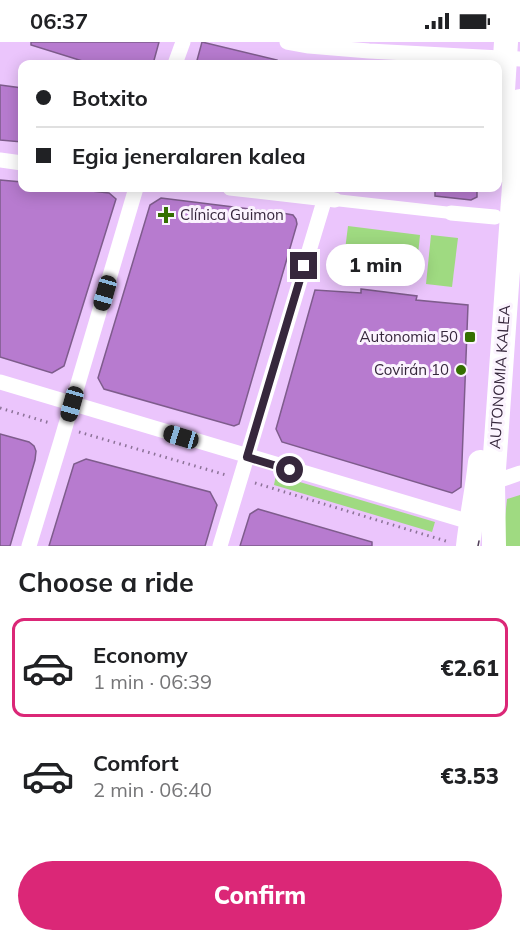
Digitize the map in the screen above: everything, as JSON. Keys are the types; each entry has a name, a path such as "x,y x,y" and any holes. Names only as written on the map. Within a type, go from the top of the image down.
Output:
{"main road":[{"path":"502,132 510,53"},
{"name":"AUTONOMIA KALEA","path":"459,544 485,486 520,101"},
{"name":"AUTONOMIA KALEA","path":"494,546 481,444 497,192"}],"street":[{"path":"177,60 183,42"},
{"path":"287,42 368,52 510,53"},
{"path":"0,160 18,162"},
{"path":"29,546 135,192"},
{"path":"280,192 495,217"},
{"path":"220,546 329,196"},
{"path":"0,382 470,522"},
{"path":"485,486 520,473"}],"path":[{"path":"0,408 459,544"}],"green space":[{"path":"348,226 420,235 416,274 343,266"},
{"path":"431,235 458,238 452,287 426,284"},
{"path":"276,475 435,522 432,532 274,485"},
{"path":"520,495 520,546 502,546 507,499"}],"building":[{"path":"31,42 159,42 154,60 79,60 31,45"},
{"path":"202,42 277,60 197,60"},
{"path":"0,85 18,87 18,142 0,140"},
{"path":"0,180 18,182 18,192 109,193 116,199 64,366 52,373 0,357"},
{"path":"435,192 477,192 477,197 471,200 435,196"},
{"path":"161,198 282,213 293,215 296,219 297,224 239,424 234,426 104,389 98,378 150,205"},
{"path":"361,289 417,296 416,300 468,305 461,487 452,493 282,442 276,429 315,290 361,293"},
{"path":"0,434 29,442 36,451 10,546 0,546"},
{"path":"86,459 210,492 217,505 205,546 49,546 74,464"},
{"path":"258,509 372,542 372,546 240,546 250,514"}],"tram line":[{"path":"478,546 479,541"}],"place":[{"name":"Clínica Guimon","path":"166,215"},
{"name":"Autonomia 50","path":"470,337"},
{"name":"Covirán 10","path":"461,370"}],"route":[{"path":"290,470 247,457 304,266"}]}
